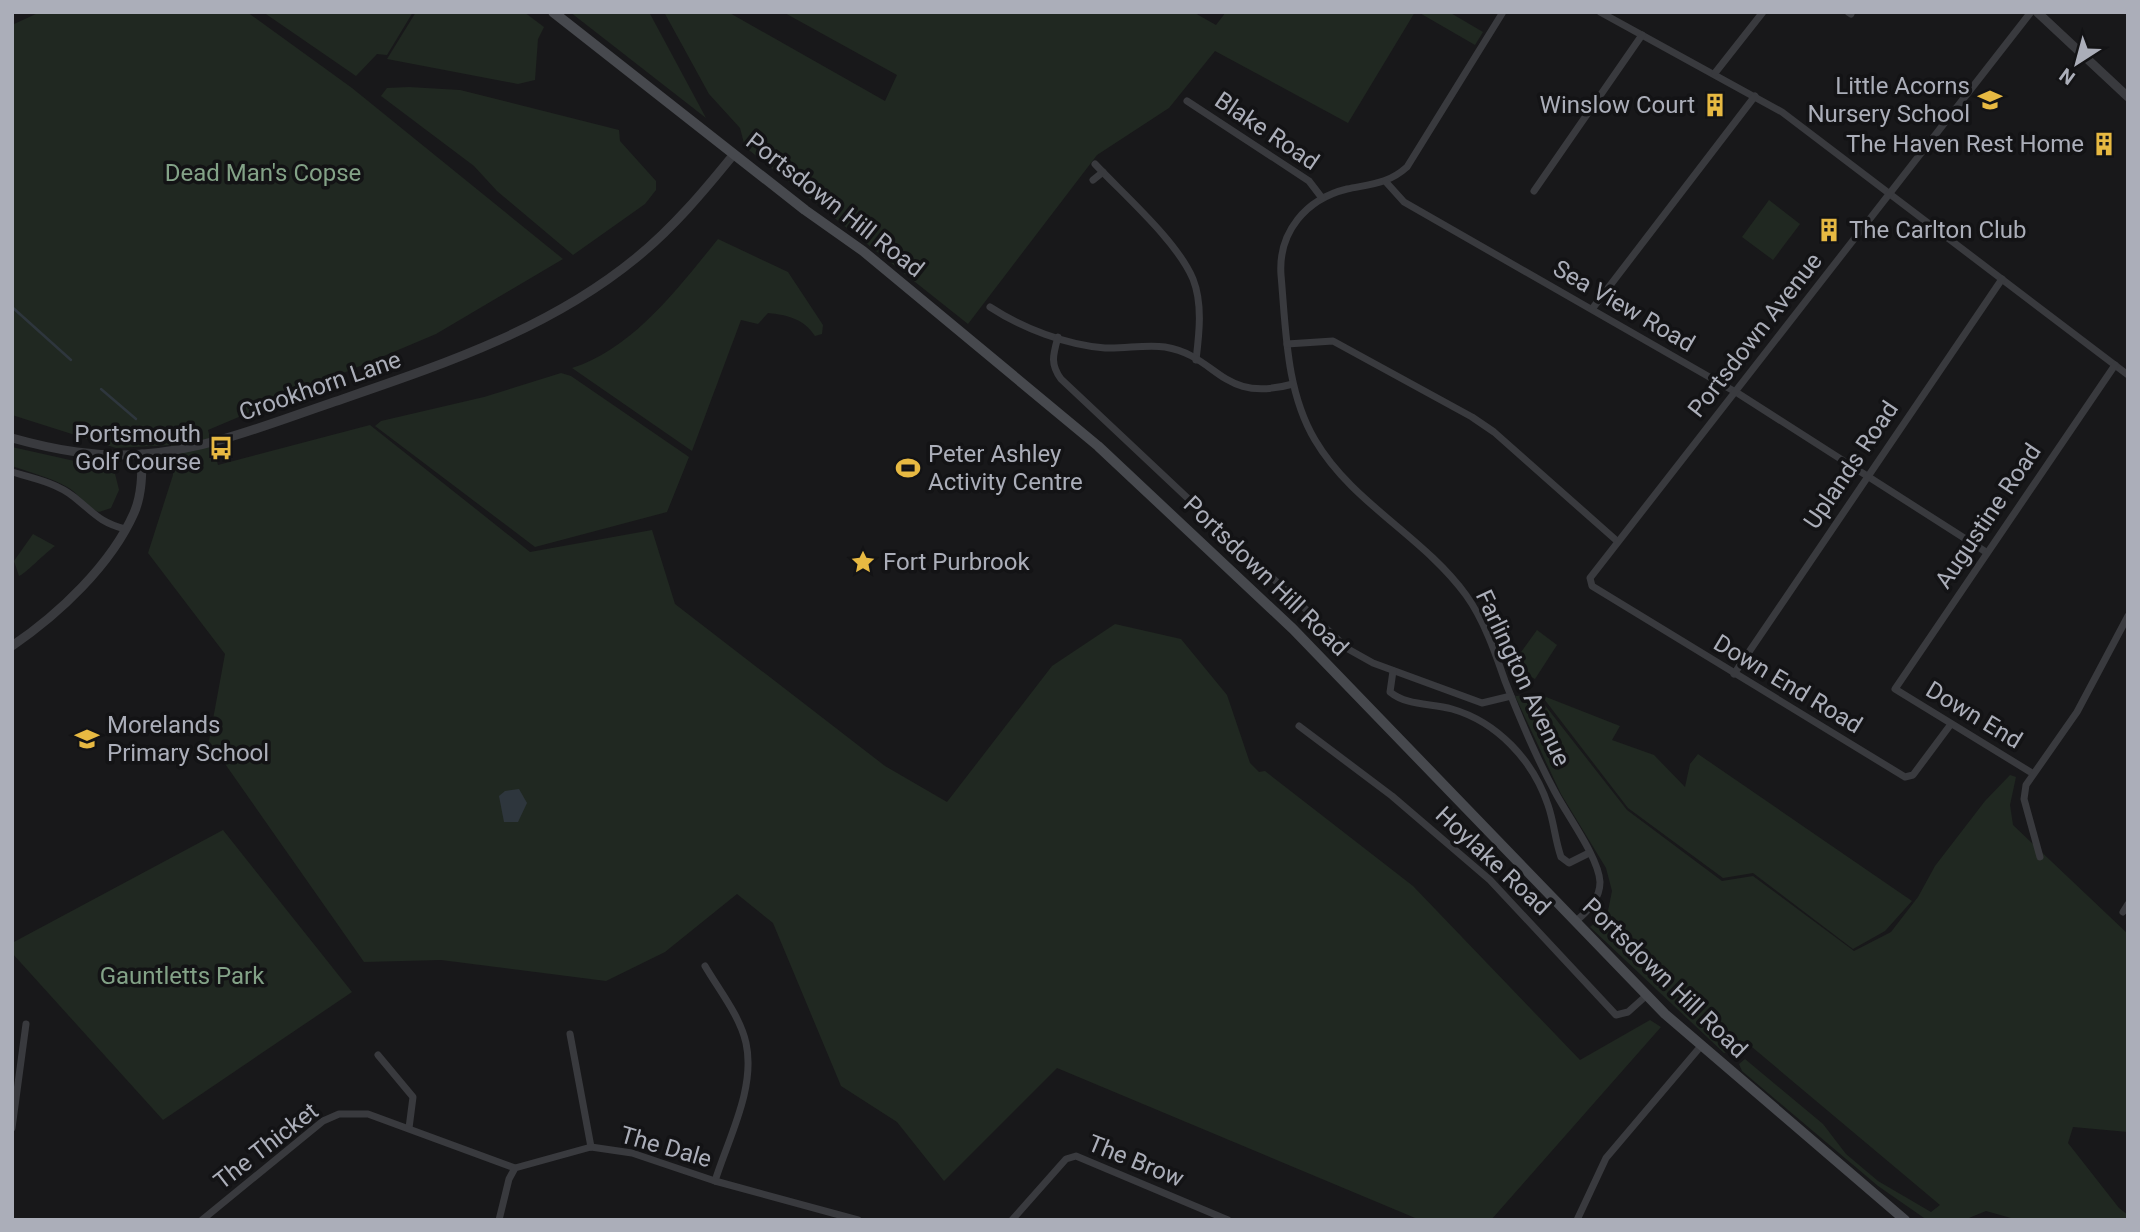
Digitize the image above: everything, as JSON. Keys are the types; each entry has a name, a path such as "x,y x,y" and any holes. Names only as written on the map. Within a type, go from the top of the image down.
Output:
{"main road":[{"name":"Portsdown Hill Road","path":"553,12 863,251 1098,446 1293,628 1647,995 1701,1046 1906,1220"}],"street":[{"path":"1386,182 1407,167 1503,12"},
{"path":"1600,12 1782,112 2128,375"},
{"path":"1715,73 1763,12"},
{"name":"Portsdown Avenue","path":"1590,583 1591,575 2031,12"},
{"path":"2037,12 2128,97"},
{"path":"1534,191 1642,35"},
{"path":"1592,309 1755,96"},
{"name":"Blake Road","path":"1187,101 1309,181 1322,198"},
{"name":"Crookhorn Lane","path":"12,438 72,452 105,456 183,450 238,435 509,338 556,312 636,259 699,196 734,154"},
{"path":"1095,163 1173,248 1194,280 1199,305 1196,360"},
{"path":"1093,180 1102,172"},
{"name":"Farlington Avenue","path":"1386,182 1349,189 1322,198 1292,227 1280,262 1293,384 1307,425 1337,470 1444,570 1467,596 1488,636 1511,696 1554,791 1589,853 1600,879 1599,890 1589,909 1576,921"},
{"name":"Sea View Road","path":"1386,182 1404,202 1735,392 1986,552"},
{"name":"Uplands Road","path":"1734,674 2002,279"},
{"path":"990,307 1015,323 1103,348 1164,346 1196,360 1223,379 1246,388 1276,389 1293,384"},
{"path":"1058,337 1052,359 1061,379 1348,649 1361,659 1482,703 1511,696"},
{"path":"1287,344 1333,341 1472,417 1494,432 1618,541"},
{"name":"Augustine Road","path":"1895,689 2115,365"},
{"path":"12,646 86,581 125,529 135,511 142,454"},
{"path":"12,472 50,484 74,496 103,523 125,529"},
{"name":"Down End Road","path":"1590,583 1905,777 1913,775 1951,724"},
{"path":"2040,858 2024,799 2032,773 2077,712 2128,616"},
{"path":"1393,671 1390,692 1400,699 1464,712 1497,730 1522,757 1548,803 1561,857 1569,863 1589,853"},
{"name":"Down End","path":"1895,689 2032,773"},
{"name":"Hoylake Road","path":"1299,726 1392,796 1490,880 1616,1015 1622,1016 1647,995"},
{"path":"2123,912 2128,904"},
{"path":"705,966 743,1033 748,1063 745,1089 715,1181"},
{"path":"12,1128 26,1024"},
{"path":"570,1034 591,1147"},
{"path":"1577,1220 1606,1158 1701,1046"},
{"path":"378,1055 413,1097 410,1128"},
{"name":"The Thicket","path":"202,1220 323,1121 355,1112 410,1128 515,1168"},
{"name":"The Dale","path":"515,1168 591,1147 632,1153 715,1181 858,1220"},
{"name":"The Brow","path":"1012,1220 1066,1159 1076,1156 1228,1220"},
{"path":"499,1220 509,1179 515,1168"}],"green space":[{"name":"Dead Man's Copse","path":"40,12 247,12 352,88 563,259 436,334 208,430 218,465 370,425 530,552 652,530 675,604 885,766 947,802 1052,666 1115,624 1181,639 1227,695 1250,763 1259,772 1265,771 1413,886 1580,1060 1650,1020 1661,1027 1491,1220 1420,1220 1057,1068 944,1181 897,1122 841,1086 773,923 737,894 665,952 606,981 441,960 364,962 209,741 225,654 148,553 173,475 171,445 116,448 12,415 12,25"},
{"path":"263,12 413,12 387,55 377,54 356,76"},
{"path":"416,12 524,12 544,27 538,39 535,80 518,84 387,59"},
{"path":"570,12 649,12 706,118"},
{"path":"664,12 728,12 885,101 897,75 783,12 1193,12 1216,25 1226,12 1415,12 1348,123 1215,51 1169,108 1097,155 968,324 745,147 740,128 709,94"},
{"path":"1418,12 1449,12 1483,32 1475,45"},
{"path":"387,88 460,90 619,130 620,141 656,181 656,190 645,204 573,255 497,191 474,166 381,96"},
{"path":"1769,200 1800,224 1773,260 1742,237"},
{"path":"718,239 788,272 823,325 822,334 815,336 801,322 782,315 768,313 758,324 741,320 692,451 572,368 615,347 635,331 671,296"},
{"path":"561,373 571,376 689,457 667,512 535,547 375,426 381,421 484,397"},
{"path":"12,447 97,466 115,474 119,490 111,508 99,512 62,484 12,466"},
{"path":"33,534 55,546 19,576 14,561"},
{"path":"1537,630 1557,645 1535,679 1511,666"},
{"path":"1537,695 1627,810 1722,881 1753,876 1854,951 1891,932 1918,897 1935,866 1985,801 2010,775 2016,777 2010,805 2013,825 2128,934 2128,1132 2073,1127 2068,1143 2119,1208 2128,1215 2128,1220 2018,1220 1986,1211 1964,1220 1927,1220 1878,1186 1742,1071 1739,1064 1745,1059 1823,1124 1846,1154 1878,1181 1931,1212 1940,1205 1746,1042 1739,1041 1729,1052 1724,1053 1590,927 1608,911 1612,891 1606,868 1561,794 1515,696"},
{"path":"1541,695 1620,726 1612,740 1654,755 1685,787 1690,764 1698,754 1912,901 1885,931 1853,949 1753,873 1723,878 1628,808"},
{"name":"Gauntletts Park","path":"223,830 352,992 163,1120 12,953 12,943"}],"shaded area":[{"path":"519,789 527,803 518,822 504,822 499,796 505,791"}],"waterway":[{"path":"12,307 71,360"},
{"path":"101,389 136,419"}],"place":[{"name":"Little Acorns Nursery School","path":"1990,100"},
{"name":"Winslow Court","path":"1715,105"},
{"name":"The Haven Rest Home","path":"2104,144"},
{"name":"The Carlton Club","path":"1829,230"},
{"name":"Portsmouth Golf Course","path":"221,448"},
{"name":"Peter Ashley Activity Centre","path":"908,468"},
{"name":"Fort Purbrook","path":"863,562"},
{"name":"Morelands Primary School","path":"87,739"}]}
